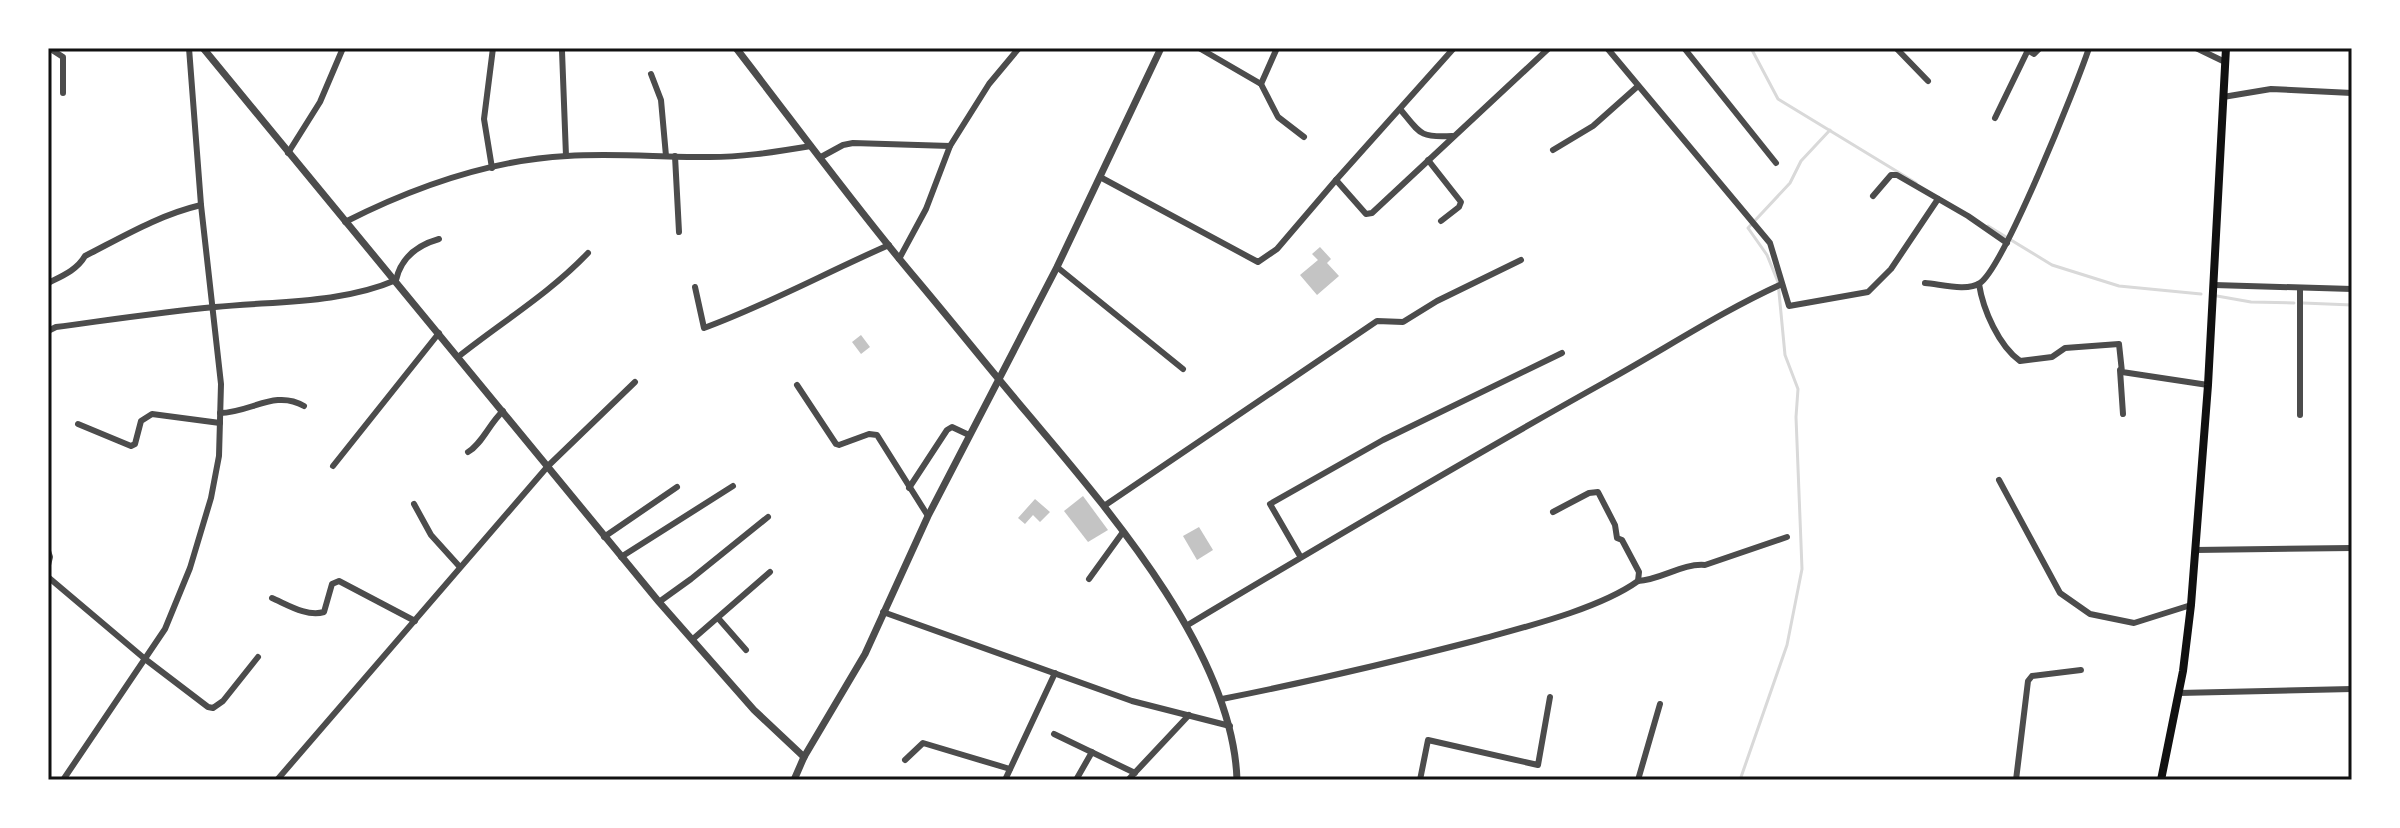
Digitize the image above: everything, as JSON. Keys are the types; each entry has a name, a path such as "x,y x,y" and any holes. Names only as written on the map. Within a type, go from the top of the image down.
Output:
{"main road":[{"path":"2161,780 2179,693 2191,605 2208,385 2226,48"}],"street":[{"path":"49,48 63,57 63,93"},
{"path":"63,780 165,629 190,568 211,498 219,456 221,384 201,205 189,48"},
{"path":"203,48 659,602 754,710 804,757"},
{"path":"288,153 320,102 343,48"},
{"path":"492,168 484,119 493,48"},
{"path":"736,48 899,259 1123,532 1186,626 1222,699 1230,726 1238,780"},
{"path":"899,259 926,209 950,146 989,84 1019,48"},
{"path":"794,780 804,757 865,654 928,516 1057,267 1161,48"},
{"path":"1199,48 1261,84 1278,117 1304,137"},
{"path":"1261,84 1277,48"},
{"path":"1100,177 1258,262 1277,249 1454,48"},
{"path":"1336,180 1369,215 1549,48"},
{"path":"1607,48 1770,243 1789,306 1868,292 1891,269 1938,199"},
{"path":"1684,48 1776,163"},
{"path":"1896,48 1928,81"},
{"path":"1995,118 2026,49 2036,54 2040,48"},
{"path":"1925,283 1979,284 2007,243 2089,48"},
{"path":"2196,48 2225,62"},
{"path":"562,51 566,156"},
{"path":"651,74 661,100 666,156"},
{"path":"1553,150 1593,126 1638,86"},
{"path":"2223,97 2271,89 2352,93"},
{"path":"1400,109 1429,138 1454,136"},
{"path":"821,157 853,143 950,146"},
{"path":"345,222 421,189 492,168 566,156 740,155 811,146"},
{"path":"675,156 679,232"},
{"path":"1428,160 1461,202 1441,221"},
{"path":"1873,196 1891,175 1897,175 2007,243"},
{"path":"48,283 81,264 85,256 150,222 201,205"},
{"path":"396,280 399,267 413,253 424,244 439,239"},
{"path":"695,287 704,328 751,311 792,288 889,245"},
{"path":"458,357 512,314 554,287 588,253"},
{"path":"1104,506 1377,321 1403,322 1437,301 1521,260"},
{"path":"1057,267 1183,369"},
{"path":"48,331 56,327 212,307 344,295 396,280"},
{"path":"1186,626 1300,556 1367,521 1553,411 1782,284"},
{"path":"1979,284 1994,326 2009,353 2020,361 2052,357 2065,348 2119,344 2123,414"},
{"path":"2214,285 2352,289"},
{"path":"2300,289 2300,415"},
{"path":"333,466 439,333"},
{"path":"1300,556 1270,504 1383,440 1562,353"},
{"path":"2120,370 2168,381 2208,385"},
{"path":"277,780 548,466 635,382"},
{"path":"797,385 836,444 869,434 877,435 928,516"},
{"path":"220,413 233,413 276,399 295,401 304,406"},
{"path":"468,452 479,446 490,423 503,411"},
{"path":"78,424 131,446 135,444 141,421 152,414 220,423"},
{"path":"909,488 947,430 952,427 969,435"},
{"path":"1999,480 2060,593 2090,614 2134,623 2191,605"},
{"path":"621,557 733,486"},
{"path":"604,537 677,487"},
{"path":"1553,512 1589,493 1598,492 1615,525 1617,538 1622,540 1639,572 1638,581"},
{"path":"414,504 431,535 459,566"},
{"path":"659,602 768,517"},
{"path":"1089,579 1123,532"},
{"path":"1222,699 1299,684 1522,628 1584,607 1638,581 1647,581 1692,565 1705,565 1787,537"},
{"path":"2195,550 2352,548"},
{"path":"48,551 48,565"},
{"path":"693,639 770,572"},
{"path":"48,577 145,659 213,708 223,701 258,657"},
{"path":"272,598 309,614 320,614 324,612 332,584 339,581 415,621"},
{"path":"883,612 1132,701 1230,726"},
{"path":"718,618 746,650"},
{"path":"2016,780 2028,681 2032,676 2081,670"},
{"path":"1005,780 1055,673"},
{"path":"2179,693 2352,689"},
{"path":"1420,780 1428,740 1538,765 1550,697"},
{"path":"1638,780 1660,704"},
{"path":"1128,780 1189,715"},
{"path":"1054,734 1135,773"},
{"path":"905,760 923,743 1010,769"},
{"path":"1076,780 1092,752"}],"building":[{"path":"1320,247 1331,259 1327,263 1339,276 1317,295 1300,275 1318,260 1312,254"},
{"path":"861,335 870,347 861,354 852,342"},
{"path":"1083,496 1108,530 1088,542 1064,511"},
{"path":"1035,499 1050,512 1040,522 1033,515 1025,524 1018,518"},
{"path":"1199,527 1213,550 1197,560 1183,536"}],"waterway":[{"path":"1751,48 1778,99 1916,183"},
{"path":"1740,780 1787,645 1802,569 1796,417 1798,389 1785,355 1778,282 1767,255 1748,228 1790,183 1801,161 1830,130"},
{"path":"1988,226 2052,265 2119,286 2201,294"},
{"path":"2217,296 2251,302 2294,303"},
{"path":"2303,303 2352,305"}]}
